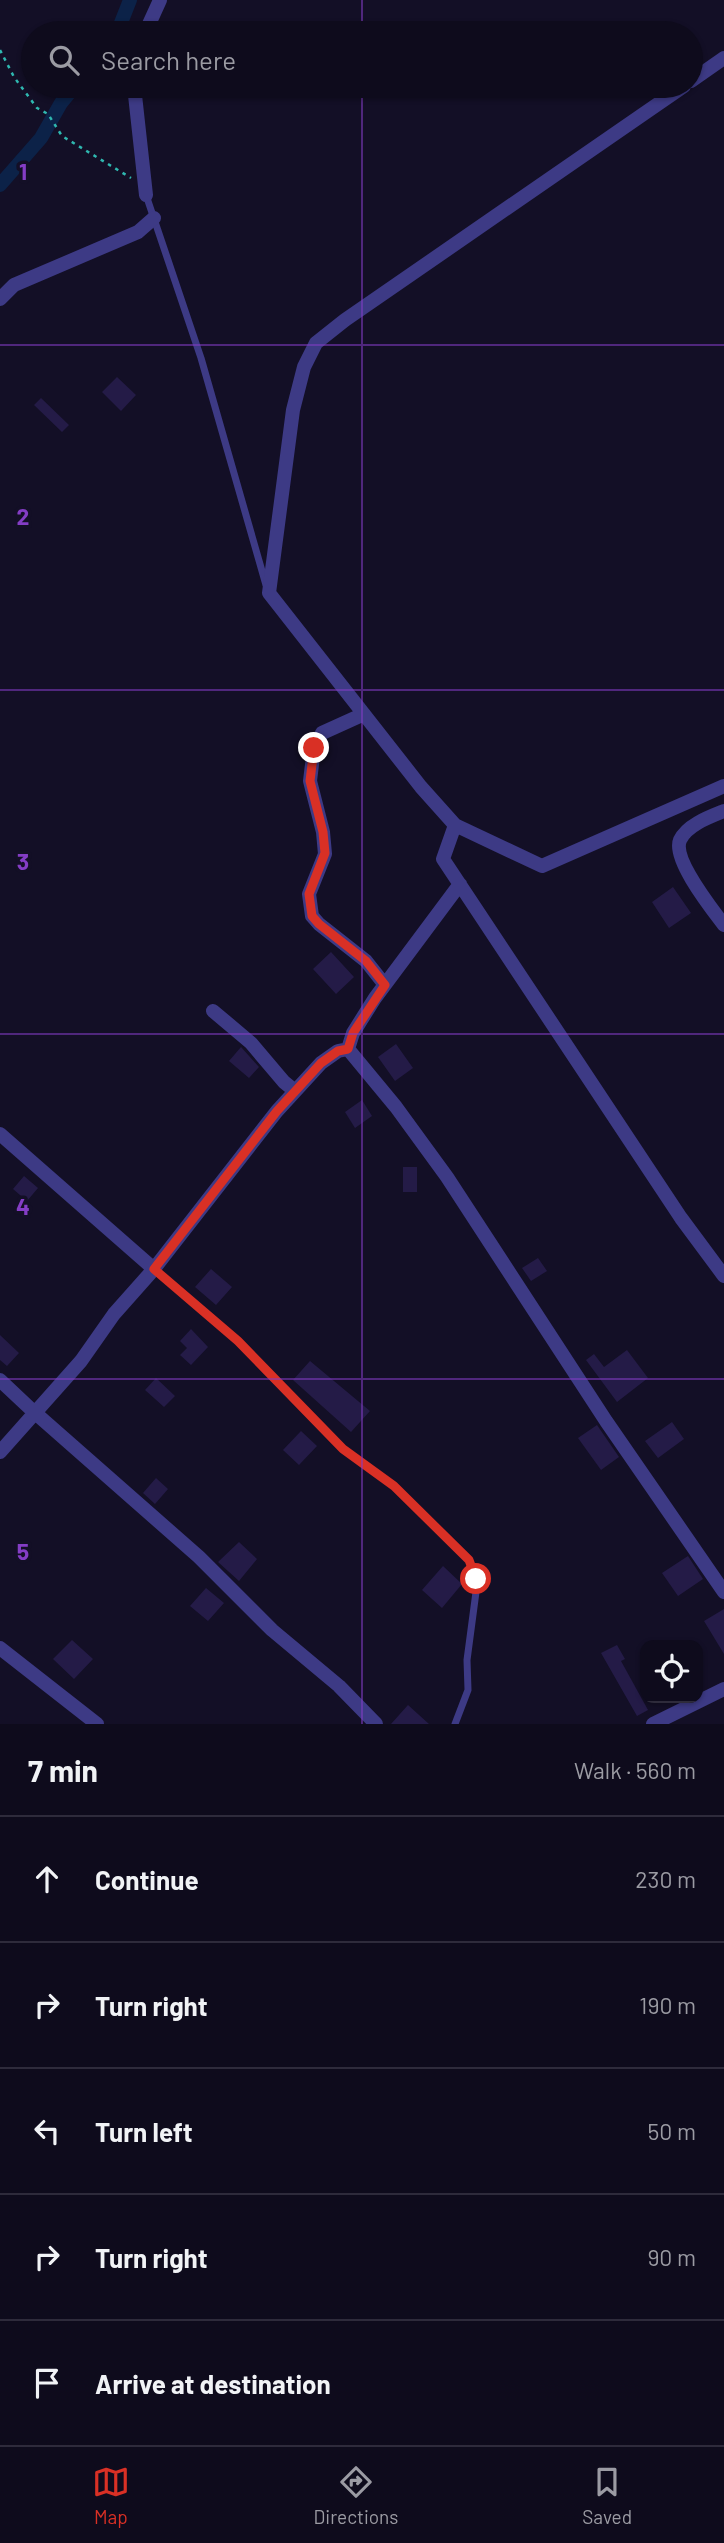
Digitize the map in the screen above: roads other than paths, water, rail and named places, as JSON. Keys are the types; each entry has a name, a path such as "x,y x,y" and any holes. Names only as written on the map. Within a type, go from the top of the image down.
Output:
{"street":[{"path":"150,21 160,0"},
{"path":"703,73 724,58"},
{"path":"135,98 146,195"},
{"path":"667,98 316,343 304,367 293,410 269,593 421,787 455,825 542,866 724,786"},
{"path":"0,299 14,285 138,233 154,218"},
{"path":"364,714 322,733 314,748 310,781 323,832 325,853 309,894 312,916 366,961 385,985"},
{"path":"724,811 689,829 680,839 678,850 685,868 724,925"},
{"path":"455,825 443,859 681,1218 724,1276"},
{"path":"348,1049 353,1033 385,985 460,884"},
{"path":"213,1011 251,1043 295,1091"},
{"path":"0,1452 154,1269 220,1182 295,1091 321,1063 338,1051 348,1049"},
{"path":"348,1049 396,1107 447,1177 606,1422 724,1592"},
{"path":"0,1134 154,1269"},
{"path":"0,1380 199,1557 272,1630 339,1686 376,1724"},
{"path":"0,1648 97,1724"},
{"path":"653,1724 724,1689"}],"lane":[{"path":"146,195 201,358 269,593"},
{"path":"154,1269 238,1341 343,1449 394,1486 469,1560 476,1579 476,1592 467,1660 468,1690 455,1724"}],"waterway":[{"path":"122,21 130,0"},
{"path":"0,185 41,138 65,98"}]}
